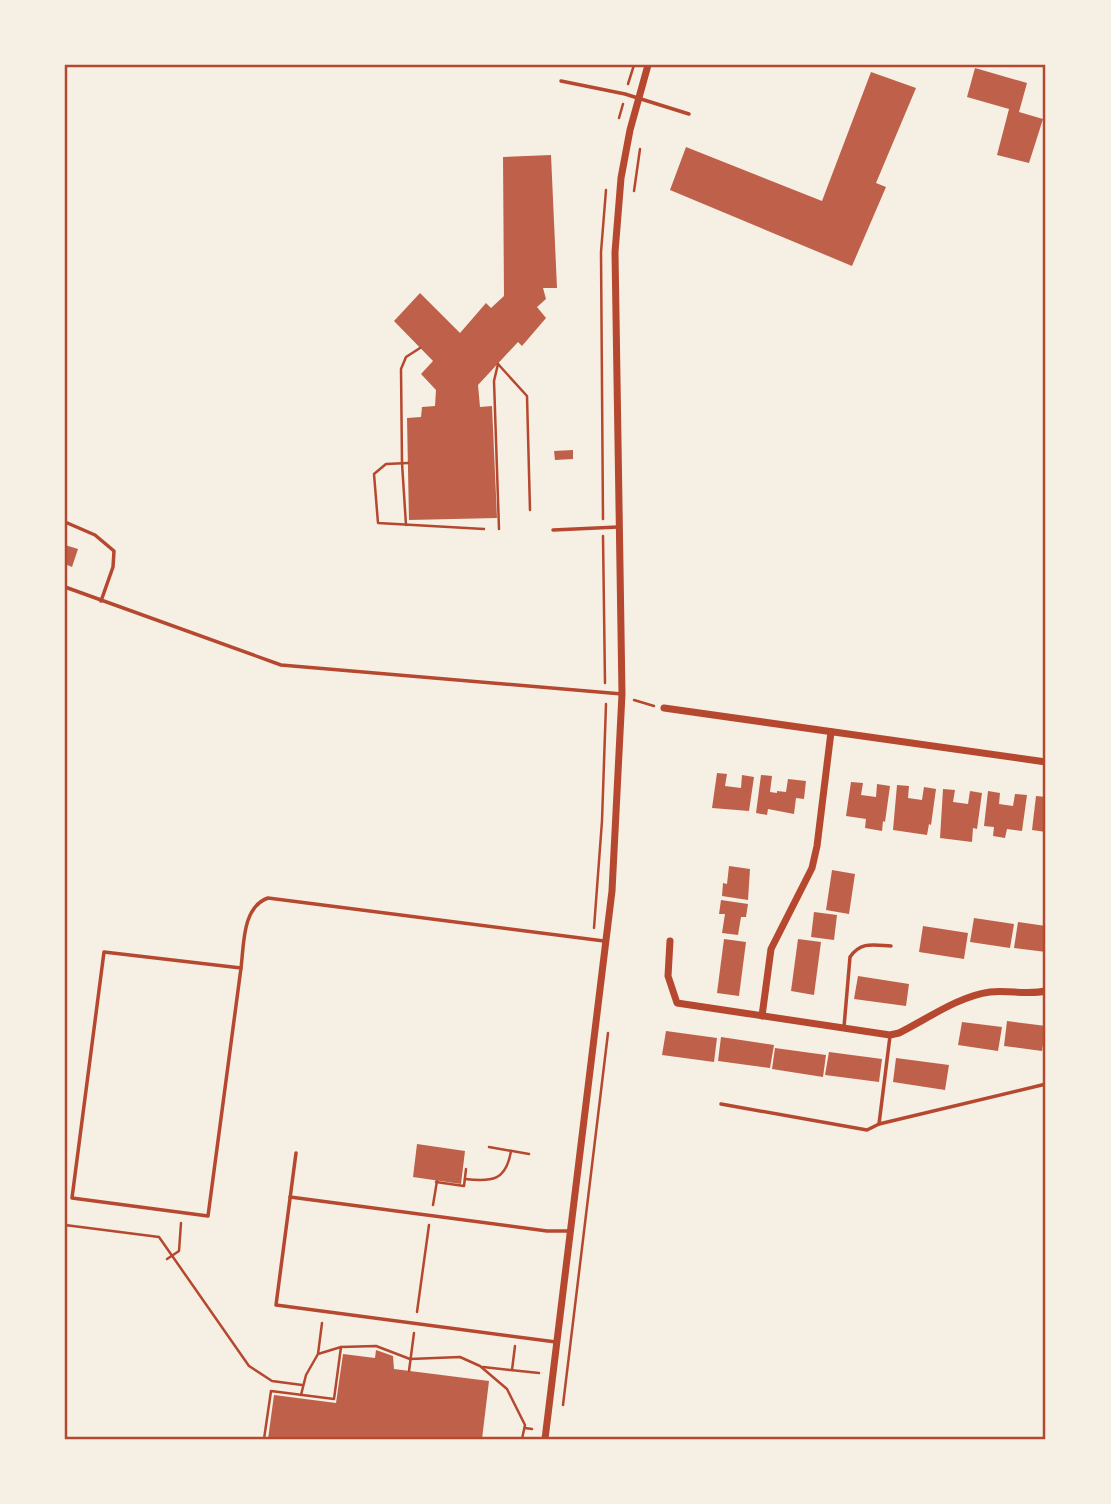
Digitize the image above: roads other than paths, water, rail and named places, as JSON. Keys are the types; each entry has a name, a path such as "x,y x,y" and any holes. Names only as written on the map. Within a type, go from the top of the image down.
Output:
{"street":[{"path":"545,1439 612,891 621,694 615,252 621,178 648,65"},
{"path":"664,708 1046,762"},
{"path":"762,1017 771,949 803,886 814,857 831,732"},
{"path":"670,941 668,976 677,1003 844,1029 898,1034 979,994 1002,991 1031,994 1046,991"}],"lane":[{"path":"561,81 625,94 689,114"},
{"path":"65,522 94,535 114,551 113,567 101,601"},
{"path":"553,530 618,527"},
{"path":"65,587 281,664 621,694"},
{"path":"241,968 104,952 72,1198 208,1216 249,916 255,905 268,898 606,942"},
{"path":"844,1029 850,957 865,944 891,946"},
{"path":"879,1124 890,1035"},
{"path":"721,1104 867,1130 879,1124 1046,1084"},
{"path":"296,1153 276,1305 556,1342"},
{"path":"290,1197 547,1231 569,1231"}]}
